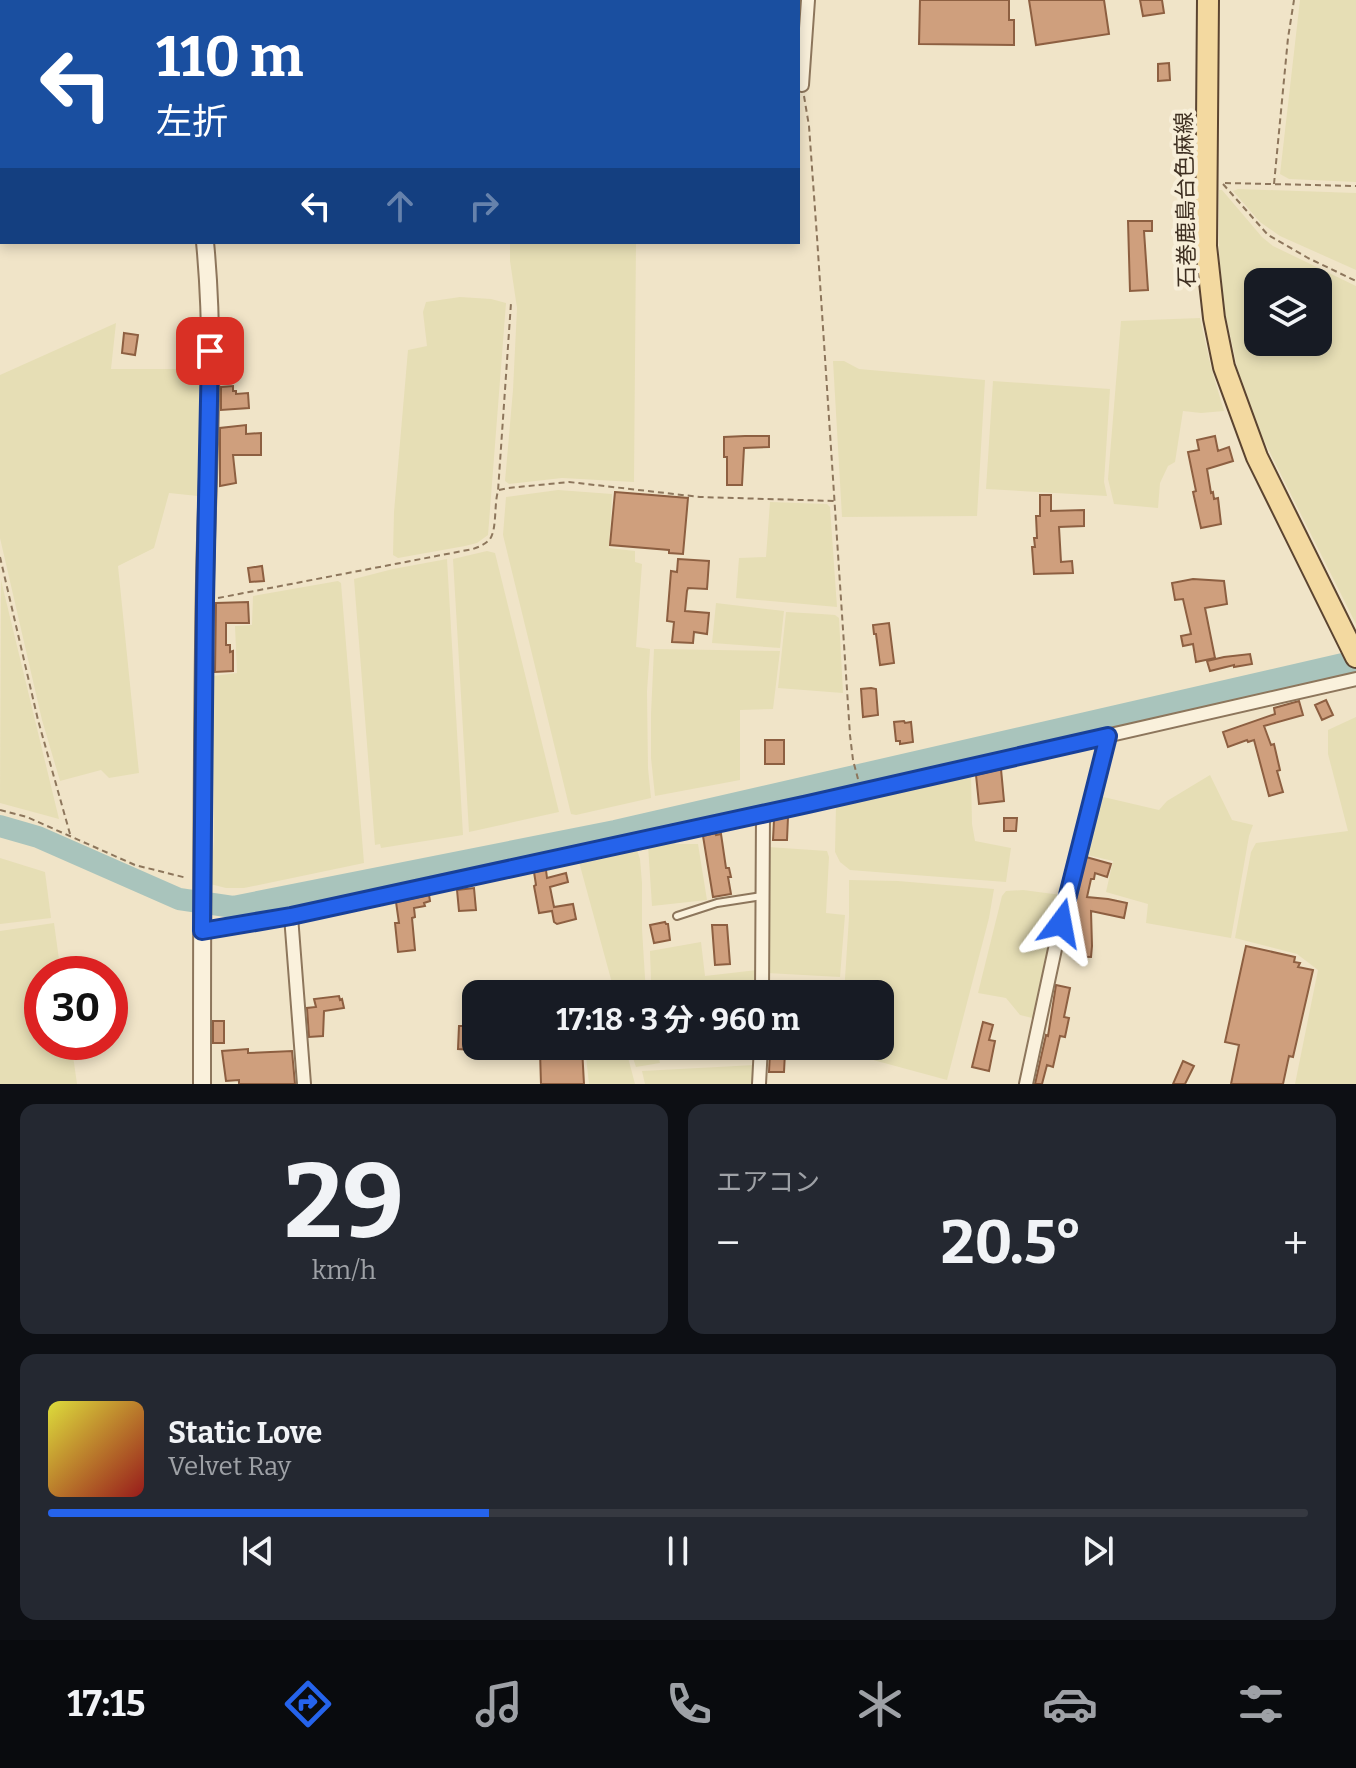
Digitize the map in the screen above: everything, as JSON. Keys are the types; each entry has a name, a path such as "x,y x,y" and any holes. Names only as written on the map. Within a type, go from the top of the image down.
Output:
{"main road":[{"name":"石巻鹿島台色麻線","path":"1208,0 1214,183 1209,281 1224,367 1257,457 1353,645"}],"street":[{"path":"802,85 808,0"},
{"path":"202,1084 205,601 211,376 205,244"},
{"path":"202,926 291,916 763,814 1356,679"},
{"path":"1026,1084 1067,893 1108,736"},
{"path":"762,980 763,814"},
{"path":"291,916 304,1084"},
{"path":"759,1084 760,1060"}],"lane":[{"path":"677,916 717,903 762,896"}],"path":[{"path":"1274,184 1294,0"},
{"path":"802,85 809,126 853,760 861,792"},
{"path":"1214,183 1356,186"},
{"path":"1214,183 1268,235 1356,281"},
{"path":"205,601 473,549 487,543 493,536 498,491 511,303"},
{"path":"498,491 569,482 700,497 836,501"},
{"path":"0,557 38,720 70,834"},
{"path":"0,810 70,834 135,865 202,887"}],"shaded area":[{"path":"1300,0 1356,0 1356,182 1289,179 1280,174"},
{"path":"1219,190 1273,246 1319,268 1244,268 1244,356 1332,356 1332,274 1356,286 1356,624 1257,427 1238,371 1223,303"},
{"path":"1233,191 1356,193 1356,270 1280,236 1260,222"},
{"path":"510,244 636,244 634,482 562,478 509,484 505,481 517,308"},
{"path":"460,297 506,303 488,535 477,543 398,558 393,555 394,512 408,350 427,346 423,312 426,302"},
{"path":"1200,318 1224,411 1183,411 1175,462 1168,466 1160,483 1158,508 1114,504 1108,479 1121,321"},
{"path":"116,323 111,369 202,369 198,496 169,493 154,548 118,566 139,773 109,778 101,770 60,781 42,720 0,538 0,375"},
{"path":"833,361 844,361 859,369 985,380 977,516 842,517"},
{"path":"993,381 1110,389 1104,482 1107,496 986,489"},
{"path":"558,490 612,494 609,548 635,551 635,562 642,564 636,647 650,649 647,691 651,798 576,815 571,814 503,535 506,497"},
{"path":"770,502 827,504 830,507 837,607 736,598 739,558 766,557"},
{"path":"487,551 495,553 559,812 469,832 453,559"},
{"path":"447,559 463,835 381,848 380,844 375,845 354,579"},
{"path":"1,580 59,819 0,803"},
{"path":"338,581 341,583 364,863 244,888 210,884 214,841 213,676 237,673 235,626 252,625 253,596"},
{"path":"716,603 784,611 780,648 712,643"},
{"path":"786,612 835,615 839,618 843,693 778,688"},
{"path":"654,649 780,651 773,709 740,710 740,780 655,796 651,758"},
{"path":"1356,717 1356,1084 1295,1084 1318,970 1297,954 1235,938 1251,852 1256,843 1348,831 1328,754 1328,730"},
{"path":"971,774 975,841 1011,848 1006,882 850,870 840,862 835,852 836,805"},
{"path":"1210,775 1232,820 1253,825 1231,938 1146,923 1148,904 1106,892 1113,861 1083,854 1099,796 1159,810 1167,801"},
{"path":"673,840 676,844 698,844 707,900 652,906 648,845"},
{"path":"768,847 827,851 826,913 845,915 840,977 767,973"},
{"path":"637,850 642,883 645,980 611,980 579,862"},
{"path":"0,858 45,872 51,918 0,924"},
{"path":"849,880 994,889 947,1080 873,1060 894,1060 894,980 845,980"},
{"path":"1006,891 1061,895 1036,1019 1020,1015 1006,998 978,993 1002,896"},
{"path":"54,923 59,956 24,956 24,1060 74,1060 77,1084 0,1084 0,931"},
{"path":"701,942 705,976 757,970 757,980 651,980 650,951"},
{"path":"586,1060 629,1060 635,1084 589,1084"},
{"path":"634,1060 659,1060 660,1063 636,1067"},
{"path":"755,1065 754,1084 645,1084 642,1071"}],"building":[{"path":"920,0 1009,0 1009,20 1014,20 1014,45 919,44"},
{"path":"1029,0 1104,0 1109,34 1036,45"},
{"path":"1140,0 1162,0 1164,13 1143,16"},
{"path":"1169,63 1170,80 1158,81 1158,64"},
{"path":"1128,221 1152,221 1152,231 1144,231 1148,290 1130,291"},
{"path":"124,333 138,335 135,355 122,353"},
{"path":"233,386 236,394 248,393 249,408 221,410 221,387"},
{"path":"246,425 246,434 261,433 261,455 233,455 236,483 220,486 220,428"},
{"path":"769,436 769,447 744,448 742,485 727,485 724,437"},
{"path":"1215,436 1218,451 1229,447 1233,461 1207,469 1211,493 1214,499 1218,498 1221,524 1201,528 1188,452 1199,450 1197,440"},
{"path":"615,492 688,498 683,554 610,545"},
{"path":"1040,495 1051,495 1051,511 1084,510 1084,526 1059,527 1061,562 1072,561 1073,573 1034,574 1032,547 1035,547 1034,538 1037,538 1036,516 1040,516"},
{"path":"678,559 709,561 707,589 688,588 687,591 685,611 709,613 707,634 694,632 693,643 672,642 674,622 667,621 671,571 677,572"},
{"path":"262,566 264,581 250,582 248,568"},
{"path":"1193,579 1224,581 1227,604 1205,608 1215,658 1196,662 1193,644 1183,646 1181,636 1191,634 1183,599 1175,600 1172,583"},
{"path":"248,602 249,623 226,623 226,645 230,645 230,652 233,651 233,671 215,672 216,603"},
{"path":"889,623 894,663 880,665 873,625"},
{"path":"1250,654 1252,664 1210,671 1207,661 1224,657"},
{"path":"861,689 876,689 878,715 863,717"},
{"path":"1326,700 1333,715 1322,720 1315,705"},
{"path":"1299,701 1303,715 1264,726 1271,745 1274,744 1283,792 1269,796 1254,740 1228,747 1223,732 1275,714 1274,708"},
{"path":"894,722 911,722 913,742 900,744 896,741"},
{"path":"765,740 784,740 784,764 765,764"},
{"path":"1001,769 1004,801 979,804 976,775"},
{"path":"788,817 787,840 773,840 774,820"},
{"path":"1004,818 1017,818 1016,831 1004,831"},
{"path":"721,834 726,868 729,868 731,877 728,877 731,894 713,897 703,836"},
{"path":"1086,857 1111,864 1107,877 1095,873 1087,897 1127,903 1124,918 1091,911 1091,957 1071,956 1071,919"},
{"path":"546,870 547,878 566,873 568,882 550,887 554,907 573,904 576,919 557,924 552,911 539,913 534,872"},
{"path":"474,888 476,910 459,911 457,890"},
{"path":"429,895 430,901 424,903 425,906 414,908 415,950 398,952 396,902"},
{"path":"665,922 670,940 654,943 650,925"},
{"path":"712,925 727,925 730,964 715,965"},
{"path":"1246,946 1295,957 1294,962 1300,963 1298,967 1313,970 1293,1057 1289,1056 1283,1084 1231,1084 1239,1045 1225,1042"},
{"path":"1056,985 1070,988 1064,1017 1069,1018 1065,1037 1060,1036 1053,1067 1047,1065 1042,1084 1035,1084 1048,1036"},
{"path":"339,996 344,1008 324,1011 323,1036 309,1037 307,1008 316,1007 314,999"},
{"path":"213,1021 224,1021 224,1043 213,1043"},
{"path":"983,1022 993,1025 989,1040 995,1041 989,1071 972,1067"},
{"path":"459,1026 462,1026 462,1049 458,1049"},
{"path":"248,1049 248,1053 292,1051 295,1084 239,1084 239,1080 226,1081 222,1051"},
{"path":"540,1060 583,1060 584,1084 541,1084"},
{"path":"770,1060 785,1060 784,1072 769,1072"},
{"path":"1183,1061 1194,1066 1185,1084 1173,1084"}],"waterway":[{"path":"0,826 38,837 179,899 233,907 615,831 1356,661"}],"route":[{"path":"210,351 202,931 291,916 1108,736 1061,923"}]}
